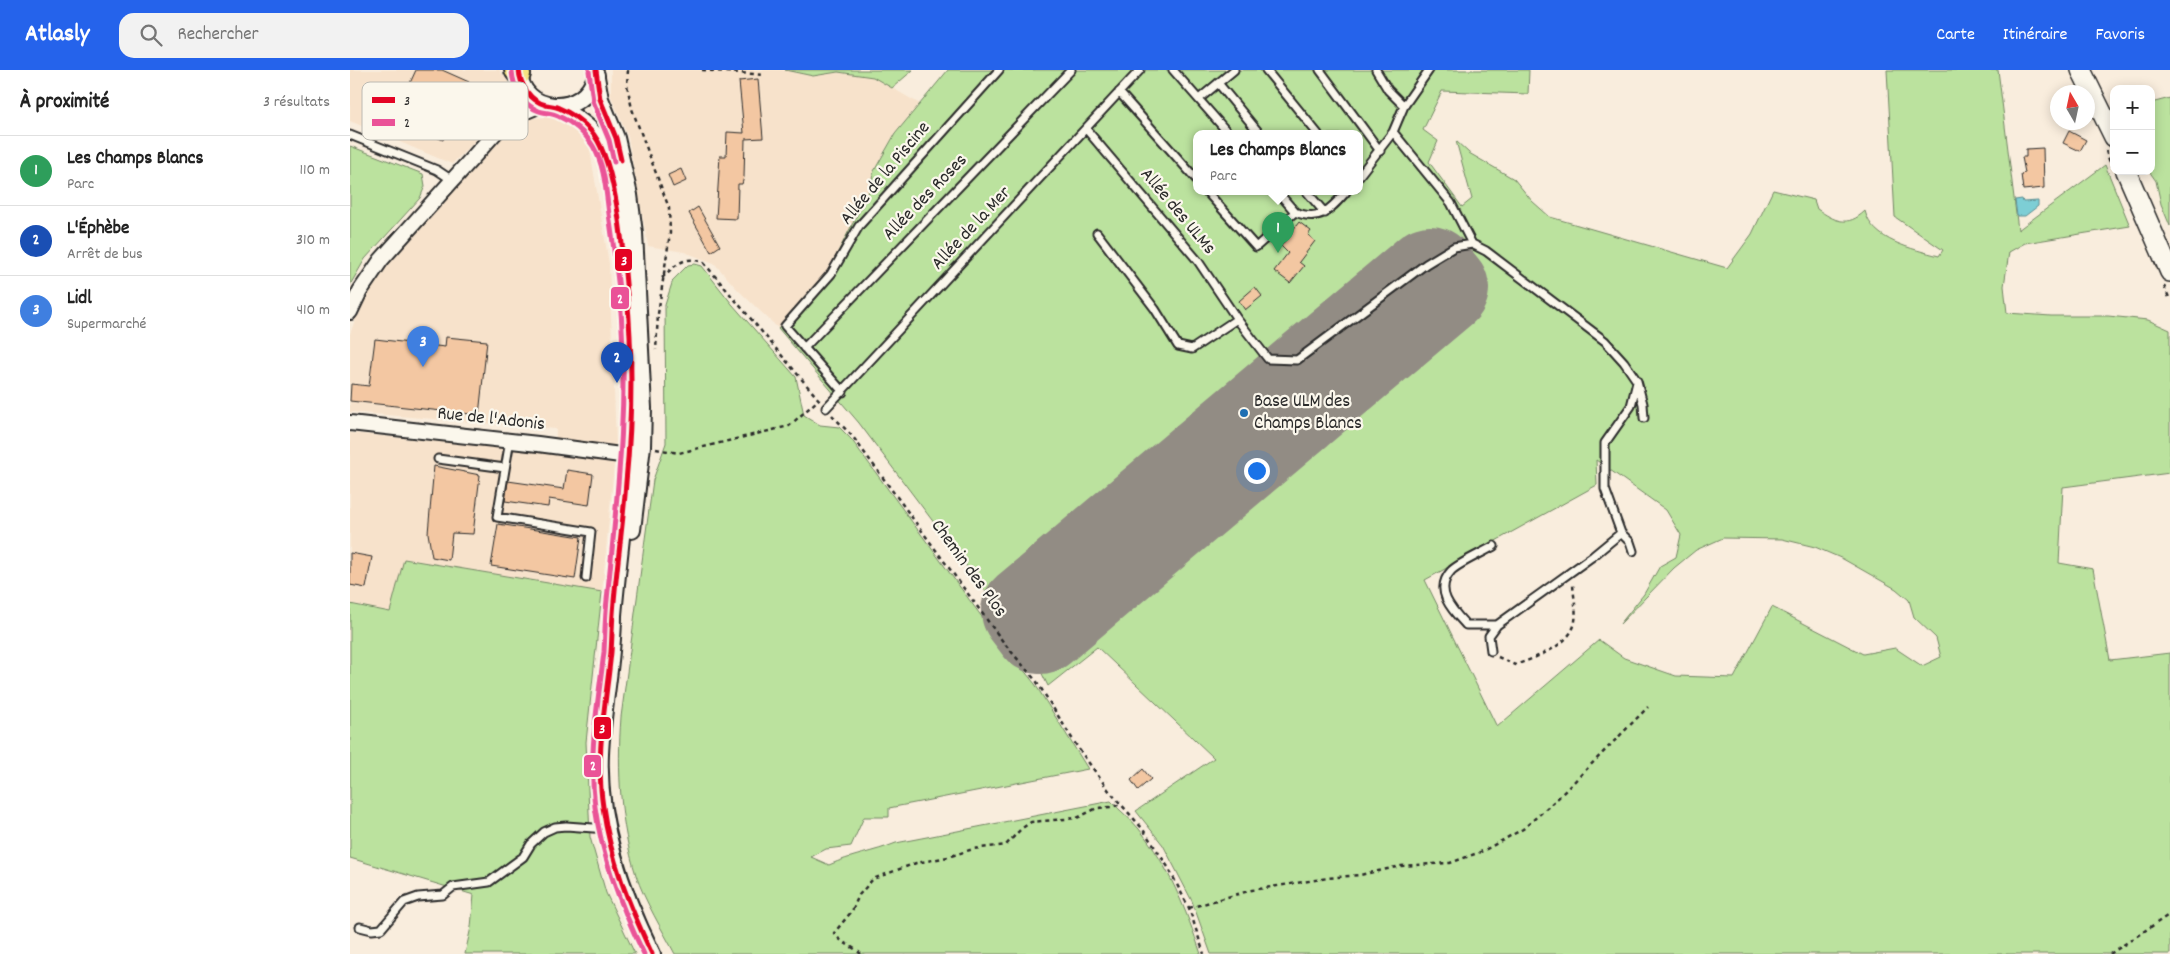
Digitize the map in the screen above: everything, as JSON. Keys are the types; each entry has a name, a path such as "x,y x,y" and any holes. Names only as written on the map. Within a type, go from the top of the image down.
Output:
{"main road":[{"path":"2082,70 2111,130"},
{"path":"2128,175 2170,272"},
{"path":"2137,175 2150,196 2170,241"}],"street":[{"path":"528,111 550,106 570,105 582,99 591,89 596,73"},
{"path":"596,73 600,99 616,138 629,195 634,233 642,374 642,446 620,616 613,643"},
{"path":"528,93 534,99 577,118 593,131 603,146 608,162 624,265 629,333 631,404 613,615 613,643 600,755 607,829 623,889 652,954"},
{"path":"350,312 360,291 381,260 489,140"},
{"name":"Rue de l'Adonis","path":"350,423 510,440 628,456"},
{"path":"620,616 634,462 628,456"}],"lane":[{"name":"Allée de la Piscine","path":"804,348 785,326 831,274 859,226 999,70"},
{"name":"Allée des Roses","path":"804,348 1071,70"},
{"name":"Allée de la Mer","path":"826,408 843,392 1140,70"},
{"path":"1173,70 1225,130"},
{"path":"1199,99 1234,70"},
{"path":"1266,70 1315,130"},
{"path":"1320,70 1380,151"},
{"path":"1376,70 1388,90 1404,106"},
{"path":"1363,171 1393,132 1404,106 1429,70"},
{"path":"1218,83 1257,130"},
{"path":"1119,92 1193,175"},
{"name":"Allée des ULMs","path":"1086,129 1198,262 1237,319 1268,359 1297,360 1426,264 1454,247 1472,244"},
{"path":"1393,132 1451,203 1472,244 1486,251 1605,340 1637,381 1643,404 1644,418"},
{"path":"350,135 362,140"},
{"path":"362,140 437,170 452,180"},
{"path":"1210,195 1256,247 1295,212"},
{"path":"1281,195 1295,212 1309,218 1325,213 1343,195"},
{"path":"1310,195 1325,213"},
{"path":"1097,233 1155,309 1178,346 1192,349 1237,319"},
{"path":"804,348 843,392"},
{"path":"1634,551 1630,542 1621,533 1605,489 1605,443 1632,406 1637,381"},
{"path":"510,440 497,516 591,532 586,578"},
{"path":"438,459 505,468"},
{"path":"1491,651 1489,636 1497,625 1621,533"},
{"path":"1494,546 1451,572 1445,584 1445,598 1453,611 1466,625 1497,625"},
{"path":"360,928 381,929 404,902 418,897 443,895 453,887 489,882 523,857 531,844 544,832 555,827 607,829"}],"path":[{"name":"Chemin des Plos","path":"628,70 627,85 632,109 669,208 670,233 662,278 685,259 695,258 704,263 819,400 853,437 1004,643 1037,682 1078,748 1142,828 1168,868 1189,908 1204,954"},
{"path":"702,70 765,75"},
{"path":"642,446 679,453 789,426 819,400"},
{"path":"1491,651 1501,659 1515,665 1535,658 1569,637 1575,621 1573,581 1576,568"},
{"path":"1189,908 1252,890 1360,875 1401,866 1450,863 1483,851 1523,829 1558,798 1648,707"},
{"path":"861,954 836,937 834,933 852,911 858,895 873,879 916,864 973,849 1006,845 1020,829 1031,822 1077,818 1097,808 1121,804"},
{"path":"2110,954 2170,914"}],"shaded area":[{"path":"350,70 499,70 508,80 508,82 362,82 362,126 350,121"},
{"path":"611,70 785,70 813,76 838,72 873,77 920,104 895,134 874,171 868,194 825,277 778,328 738,290 714,263 684,252 648,246 628,137 611,96"},
{"path":"555,117 568,125 589,144 609,264 616,443 602,592 405,559 390,612 350,604 350,433 555,453 556,429 350,412 350,334 360,306 376,277 471,168 499,140 528,140 528,120"},
{"path":"395,140 476,140 452,164"}],"green space":[{"path":"785,70 913,70 892,88 873,77 838,72 813,76"},
{"path":"948,70 1529,70 1528,94 1442,91 1423,130 1438,141 1429,162 1462,207 1472,199 1456,141 1469,153 1514,179 1532,201 1550,217 1727,268 1752,234 1773,190 1814,200 1817,209 1841,221 1852,220 1865,211 1869,221 1885,237 1906,247 1939,256 1943,250 1895,217 1887,70 1998,70 2018,230 2105,165 2130,226 2025,243 2009,252 2004,286 2007,313 2051,316 2108,316 2148,320 2170,330 2170,473 2063,487 2059,563 2093,569 2110,660 2170,653 2170,954 1211,954 1192,901 1163,845 1136,811 1214,758 1097,647 1048,686 1032,653 859,423 778,328 825,277 868,194 874,171 895,134","holes":["1596,460 1666,510 1681,535 1676,557 1660,566 1644,594 1620,624 1674,568 1696,550 1723,538 1782,539 1815,547 1843,559 1896,589 1909,600 1914,617 1936,638 1941,657 1922,666 1895,648 1863,654 1772,607 1734,678 1676,676 1624,658 1599,640 1497,727 1425,580 1597,485"]},
{"path":"2170,98 2170,226 2161,204 2156,181 2152,175 2155,175 2155,102"},
{"path":"350,146 423,174 425,186 420,198 365,259 350,285"},
{"path":"688,265 702,266 732,304 796,377 804,415 820,425 839,427 851,439 996,636 1035,684 1088,769 889,808 889,817 864,817 851,846 826,849 811,857 829,865 896,843 1111,801 1139,829 1168,873 1183,905 1201,954 675,954 644,895 636,875 623,817 619,757 621,717 653,480 666,443 665,305 673,280"},
{"path":"404,559 602,592 586,742 590,837 606,893 635,954 465,954 471,927 474,895 350,858 350,604 390,612"}],"water":[{"path":"2022,199 2023,202 2038,201 2038,206 2025,216 2017,216 2015,200"}],"building":[{"path":"416,70 442,70 469,82 410,82"},
{"path":"758,79 763,138 745,139 744,177 742,184 738,184 737,219 716,218 720,156 726,156 727,132 744,133 739,81"},
{"path":"2069,131 2086,140 2080,151 2063,143"},
{"path":"2043,148 2044,188 2023,190 2021,174 2025,173 2022,157 2026,157 2026,149"},
{"path":"681,169 686,181 673,187 668,175"},
{"path":"698,207 720,246 711,252 689,213"},
{"path":"1299,222 1311,231 1308,235 1315,241 1299,262 1304,266 1290,283 1274,271 1288,253 1281,246"},
{"path":"1255,287 1262,296 1245,310 1239,301"},
{"path":"446,337 487,341 479,415 350,401 351,384 369,386 375,339 445,347"},
{"path":"434,466 480,475 473,534 452,533 449,560 432,557 428,533"},
{"path":"567,470 593,474 589,505 549,499 548,507 505,501 508,481 564,489"},
{"path":"498,524 581,537 575,579 491,566"},
{"path":"350,553 372,557 366,588 350,585"},
{"path":"1143,769 1151,779 1138,790 1131,780"}],"runway":[{"path":"1430,272 1443,288 1040,628 1027,611 1430,272"}],"transit line":[{"name":"3","path":"519,70 522,82"},
{"name":"3","path":"596,70 600,99 616,138 621,160"},
{"name":"2","path":"512,71 514,82"},
{"name":"2","path":"589,71 593,101 609,140 614,162"},
{"name":"3","path":"528,93 540,103 568,112 590,130 599,143 607,162 617,208 629,318 631,411 600,768 606,826 616,864 636,919 652,954"},
{"name":"2","path":"528,105 539,111 556,115 568,121 582,132 590,141 597,154 606,188 620,299 623,374 621,450 604,652 593,748 593,787 602,845 620,900 644,954"}],"place":[{"name":"Les Champs Blancs","path":"1278,253"},
{"name":"Lidl","path":"423,367"},
{"name":"L'Éphèbe","path":"617,383"},
{"name":"Base ULM des Champs Blancs","path":"1244,413"}]}
